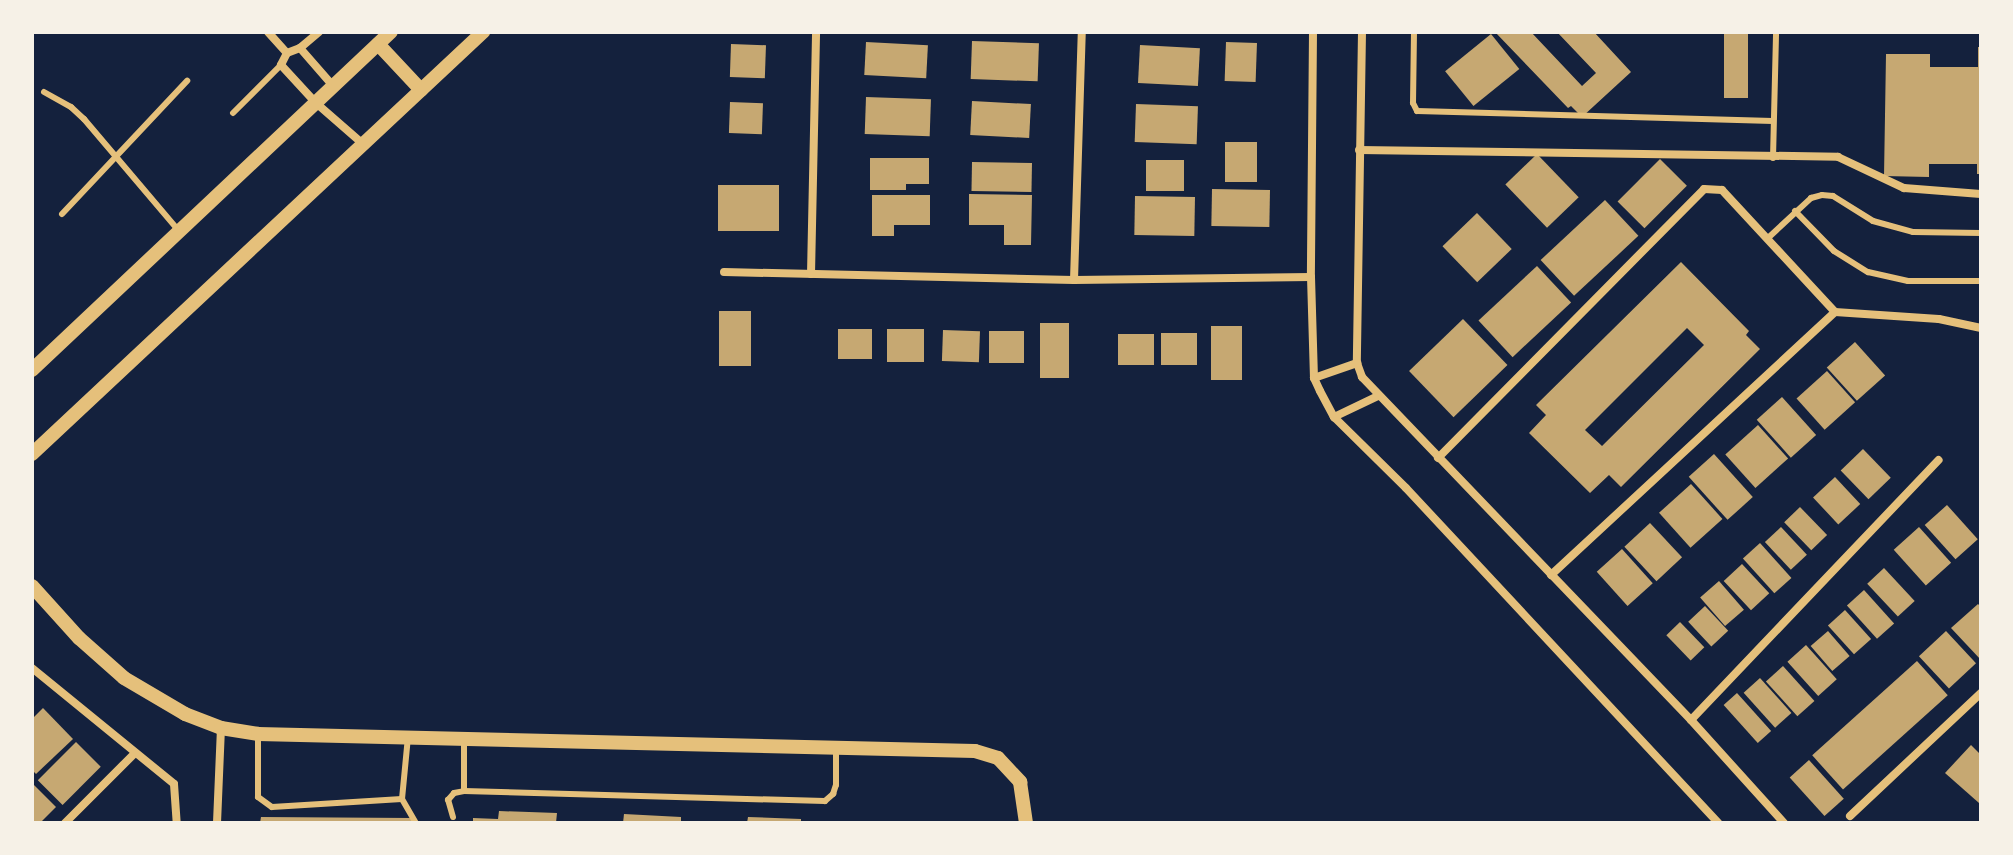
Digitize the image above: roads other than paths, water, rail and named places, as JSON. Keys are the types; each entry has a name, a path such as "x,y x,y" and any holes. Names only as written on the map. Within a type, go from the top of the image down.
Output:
{"street":[{"path":"268,32 287,53"},
{"path":"319,32 300,48 287,53 281,65 316,103 363,144"},
{"path":"32,370 391,32"},
{"path":"32,454 483,32"},
{"path":"811,274 816,32"},
{"path":"1074,280 1082,32"},
{"path":"1313,32 1311,277 1314,378 1334,417 1406,488 1718,823"},
{"path":"1362,32 1357,363 1362,377 1691,720 1784,823"},
{"path":"378,44 421,90"},
{"path":"300,48 333,86"},
{"path":"1359,150 1838,157 1904,188 1981,194"},
{"path":"1438,458 1704,189 1722,190 1835,312 1939,319 1981,328"},
{"path":"724,272 1074,280 1311,277"},
{"path":"1551,575 1835,312"},
{"path":"1314,378 1357,363"},
{"path":"1334,417 1378,396"},
{"path":"1691,720 1939,460"},
{"path":"32,586 79,638 124,678 185,714 221,728 258,734 950,749 998,758 1020,782 1026,823"},
{"path":"32,668 174,784 177,823"},
{"path":"1850,816 1981,693"},
{"path":"217,823 221,728"},
{"path":"65,823 135,753"}],"lane":[{"path":"1414,32 1413,103 1417,111 1773,121"},
{"path":"1773,158 1776,32"},
{"path":"233,113 281,65"},
{"path":"62,214 118,159 187,81"},
{"path":"44,92 71,107 179,231"},
{"path":"1768,238 1811,198 1833,196 1873,221 1913,232 1981,233"},
{"path":"1795,211 1834,251 1868,272 1908,281 1981,281"},
{"path":"258,734 258,797 263,804 272,807 402,799"},
{"path":"408,737 402,799 416,823"},
{"path":"464,738 464,791"},
{"path":"453,817 448,800 454,793 464,791 825,801 836,785 836,747"}]}
